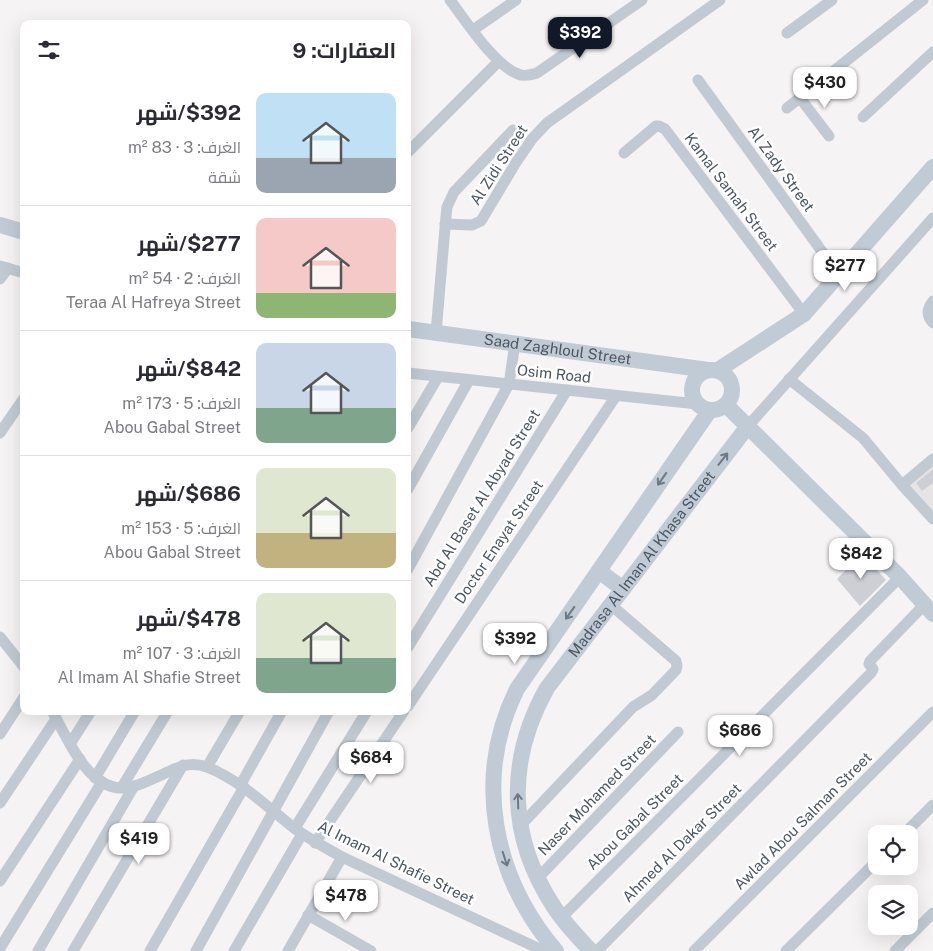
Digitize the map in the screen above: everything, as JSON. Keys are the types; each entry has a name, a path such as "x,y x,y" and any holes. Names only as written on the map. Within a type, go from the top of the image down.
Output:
{"street":[{"path":"450,0 498,62 519,75 528,76 537,73 642,0"},
{"path":"473,30 516,0"},
{"name":"Al Zidi Street","path":"445,224 472,225 481,221 515,164 532,139 547,122 720,0"},
{"path":"787,33 832,0"},
{"path":"787,108 923,0"},
{"path":"863,117 933,52"},
{"path":"411,149 498,62"},
{"name":"Al Zady Street","path":"698,80 839,275"},
{"path":"800,98 829,136"},
{"name":"Kamal Samah Street","path":"624,152 656,126 662,126 804,314"},
{"path":"436,333 447,207 454,192 513,130"},
{"path":"713,370 728,377 731,382 732,394 726,405 716,410 704,407 693,396 693,385 698,375 713,370 804,314 931,174"},
{"path":"748,426 933,218"},
{"path":"0,225 20,231"},
{"path":"0,280 4,267 20,273"},
{"path":"933,301 928,311 933,323"},
{"name":"Saad Zaghloul Street","path":"411,329 713,370"},
{"path":"411,564 509,384 515,343"},
{"name":"Osim Road","path":"411,373 704,407"},
{"path":"411,423 438,377"},
{"path":"411,484 469,380"},
{"path":"788,380 863,438 933,519"},
{"name":"Abd Al Baset Al Abyad Street","path":"411,642 567,390"},
{"name":"Doctor Enayat Street","path":"411,702 616,396"},
{"path":"0,433 20,404"},
{"path":"726,405 900,577 929,609"},
{"name":"Madrasa Al Iman Al Khasa Street","path":"550,949 510,877 501,845 494,791 497,745 502,723 518,689 599,571 704,407"},
{"name":"Madrasa Al Iman Al Khasa Street","path":"591,951 558,913 537,879 526,853 518,805 518,771 523,744 529,725 547,688 748,426"},
{"path":"902,485 933,459"},
{"path":"599,571 623,589"},
{"name":"Abou Gabal Street","path":"558,913 900,577"},
{"path":"520,826 633,707 652,695 676,670 676,661 611,605"},
{"name":"Ahmed Al Dakar Street","path":"596,951 871,674 873,669 869,664 870,661 929,609"},
{"path":"0,637 20,657"},
{"path":"0,734 20,703"},
{"name":"Awlad Abou Salman Street","path":"694,951 933,712"},
{"path":"0,803 54,715 84,766 98,780"},
{"path":"70,744 88,715"},
{"path":"0,948 98,780 133,715"},
{"path":"122,787 166,715"},
{"path":"207,767 238,715"},
{"path":"150,951 280,715"},
{"path":"196,951 327,715"},
{"path":"234,951 298,831 365,715"},
{"path":"316,843 401,715"},
{"name":"Naser Mohamed Street","path":"537,879 678,732"},
{"path":"0,882 80,760"},
{"path":"73,951 183,765"},
{"name":"Al Imam Al Shafie Street","path":"98,780 122,787 134,786 183,765 207,767 242,786 298,831 342,857 550,949"},
{"path":"38,951 134,786"},
{"path":"913,825 933,805"},
{"path":"288,951 342,857"},
{"path":"786,951 868,870"},
{"path":"534,923 558,913"},
{"path":"894,951 933,913"},
{"path":"308,915 371,951"}],"shaded area":[{"path":"933,463 933,514 906,485"}],"building":[{"path":"933,469 933,483 922,491 916,483"},
{"path":"862,554 886,580 860,606 837,579"}]}
